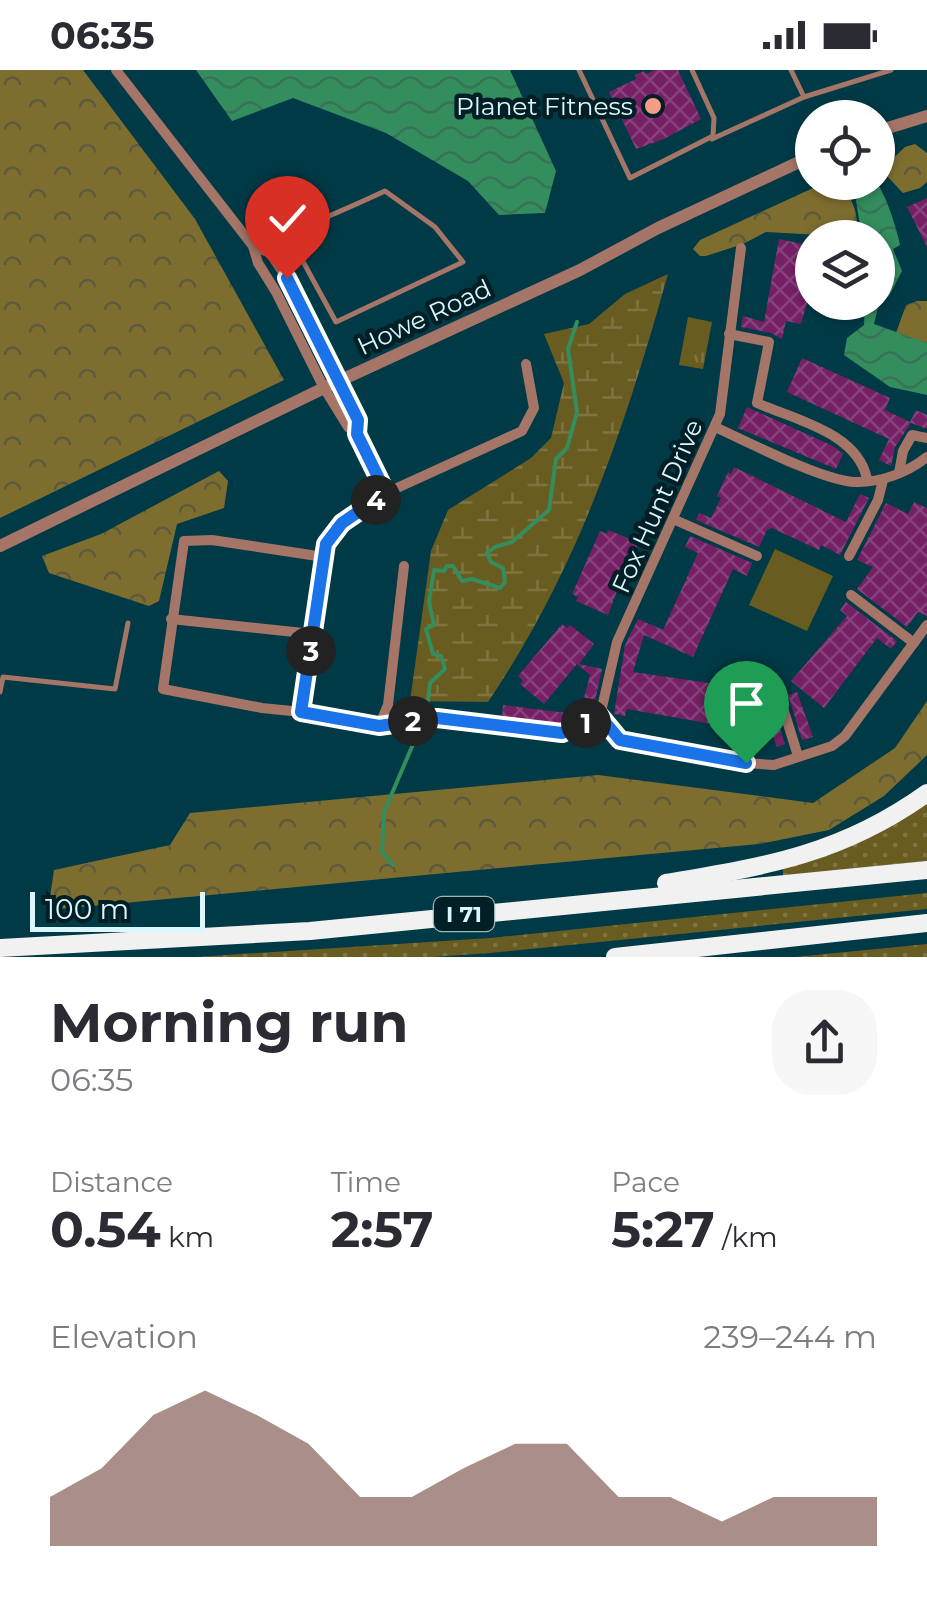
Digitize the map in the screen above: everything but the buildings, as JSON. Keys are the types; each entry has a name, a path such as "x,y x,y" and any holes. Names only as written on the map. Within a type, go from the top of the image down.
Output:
{"highway":[{"path":"541,906 813,854 877,825 927,793"},
{"name":"I 71","path":"0,948 310,931 927,870"},
{"path":"615,957 927,923"}],"street":[{"path":"116,70 253,246 258,263 324,388 348,427 357,434 386,493"},
{"path":"895,126 927,116"},
{"name":"Howe Road","path":"0,546 795,164"},
{"path":"253,246 270,253 282,270 358,420 357,434"},
{"name":"Fox Hunt Drive","path":"600,716 617,642 722,408 741,248"},
{"path":"729,334 769,342 756,404 850,445 864,461 867,479"},
{"path":"301,712 326,544 342,523 386,493 522,431 534,408 526,364"},
{"path":"715,427 855,482 883,480 927,457"},
{"path":"899,472 900,460 912,436 927,438"},
{"path":"849,556 878,500 883,480"},
{"path":"673,519 756,556"},
{"path":"324,557 212,540 184,541 163,689 379,726 437,718 562,733 600,716 622,741 746,763 774,764 840,741 927,624"},
{"path":"379,726 388,705 404,566"},
{"path":"851,596 914,642"},
{"path":"171,618 313,634"},
{"path":"778,695 798,756"}],"lane":[{"path":"579,70 630,178 804,97 891,70"},
{"path":"692,70 716,124 713,136 705,142"},
{"path":"791,70 804,97"},
{"path":"253,246 385,192 434,227 462,262 336,322 288,234"},
{"path":"0,692 2,677 115,689 128,623"}],"green space":[{"path":"0,70 83,70 195,219 284,380 0,518"},
{"path":"915,144 927,153 927,182 903,193 895,185 895,156"},
{"path":"795,196 795,200 851,200 857,219 795,220 795,234 766,232 706,256 693,249 700,240"},
{"path":"668,274 596,496 520,652 488,702 410,701 431,551 448,510 531,458 551,438 564,383 544,334 589,324 625,294"},
{"path":"927,301 927,343 896,333 906,305"},
{"path":"688,317 712,322 703,369 679,365"},
{"path":"219,471 228,481 224,508 177,524 159,601 149,606 49,573 42,556 101,534"},
{"path":"775,549 833,576 807,631 749,605"},
{"path":"927,701 927,755 884,796 829,830 759,844 48,910 54,870 170,845 190,813 598,775 813,803 895,748"},
{"path":"927,799 927,861 783,876 783,869 873,836"},
{"path":"927,893 927,909 490,953 433,957 196,957 490,938"},
{"path":"927,944 927,957 795,957"}],"water":[{"path":"196,70 510,70 556,171 545,213 499,215 468,181 386,133 293,98 232,121"},
{"path":"886,200 893,220 859,220 856,201"},
{"path":"895,254 902,271 895,284"},
{"path":"864,320 875,320 874,324 927,343 927,395 890,387 844,355 847,338 864,325"}],"waterway":[{"path":"428,701 430,683 445,669 441,656 433,654 426,629 434,625 429,602 434,570 444,571 453,566 462,581 472,579 500,588 505,582 503,568 491,562 487,553 512,542 549,510 556,459 567,448 577,412 568,349 577,322"},
{"path":"393,865 382,852 384,812 414,742"}],"place":[{"name":"Planet Fitness","path":"653,106"}],"route":[{"path":"287,278 358,420 357,434 386,493 342,523 326,544 301,712 379,726 437,718 562,733 600,716 620,740 746,763"}]}
